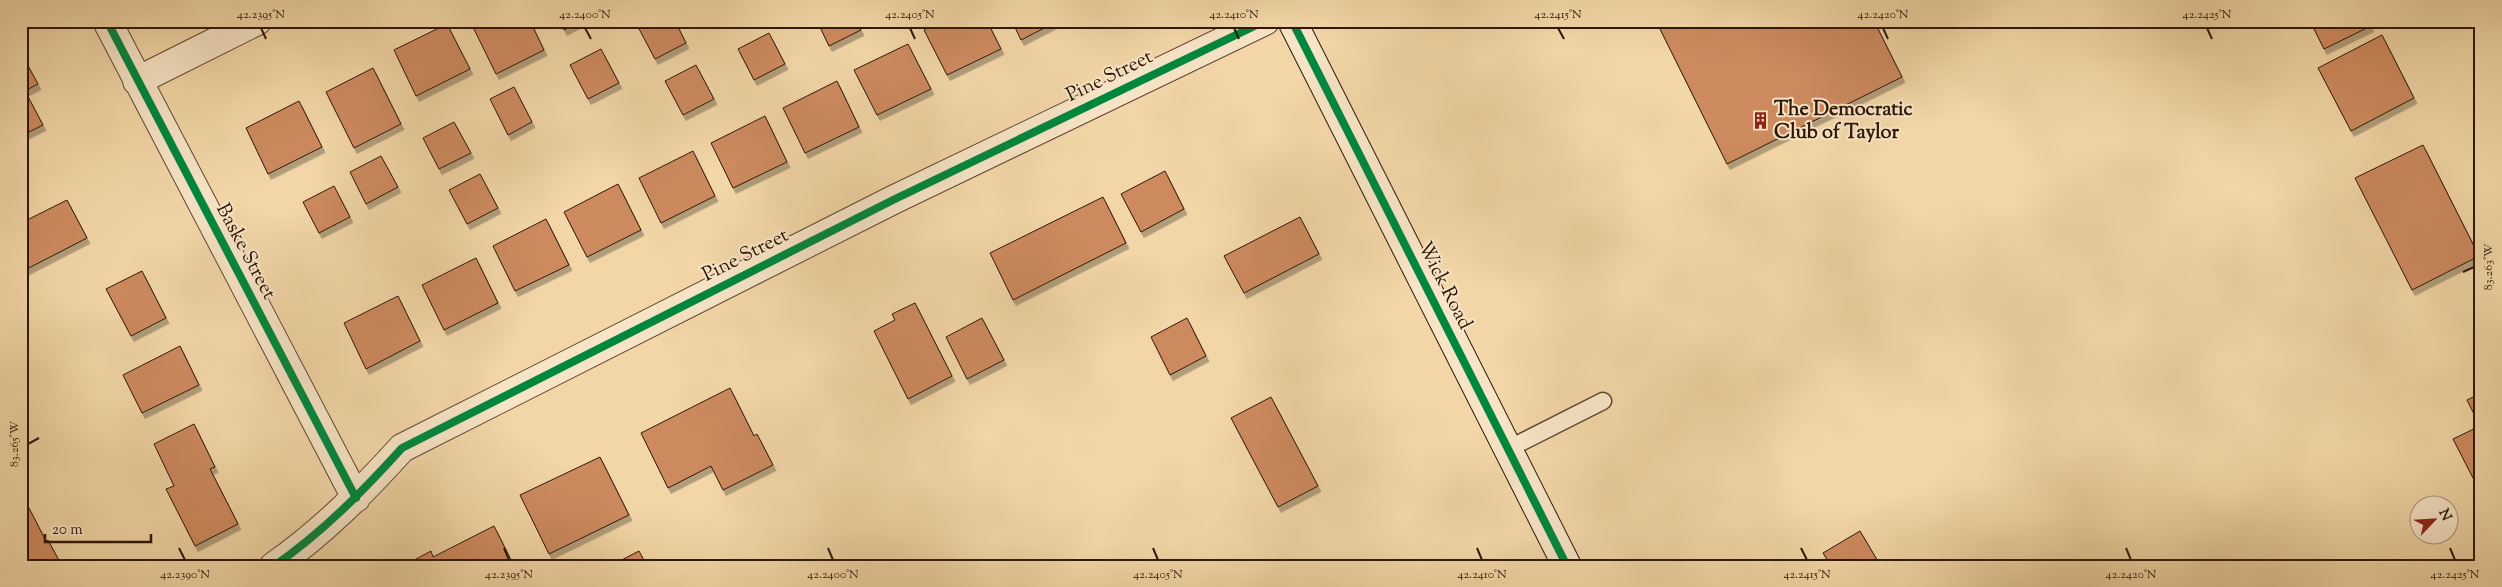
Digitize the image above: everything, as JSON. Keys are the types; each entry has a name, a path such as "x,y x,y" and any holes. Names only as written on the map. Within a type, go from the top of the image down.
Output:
{"street":[{"name":"Baske Street","path":"106,21 356,498"},
{"path":"137,81 256,21"},
{"name":"Pine Street","path":"274,566 300,548 356,498 402,448 894,199 1265,21"},
{"name":"Wick Road","path":"1292,21 1568,566"}],"lane":[{"path":"1508,449 1603,401"}],"building":[{"path":"470,21 530,21 544,50 496,74"},
{"path":"560,21 581,21 564,30"},
{"path":"645,21 675,21 686,43 655,59 637,25"},
{"path":"817,21 856,21 861,30 829,46"},
{"path":"941,21 987,21 1001,49 947,75 924,30"},
{"path":"1012,21 1058,21 1021,40"},
{"name":"The Democratic Club of Taylor","path":"1656,21 1874,21 1902,77 1727,164"},
{"path":"2310,21 2368,21 2371,26 2324,49"},
{"path":"447,24 470,69 416,96 394,50"},
{"path":"769,33 785,64 754,80 738,49"},
{"path":"2382,35 2414,98 2351,131 2318,68"},
{"path":"908,44 931,89 877,115 854,70"},
{"path":"601,49 619,83 588,99 570,65"},
{"path":"21,53 38,84 25,91 43,125 21,136"},
{"path":"696,65 714,99 683,115 665,81"},
{"path":"373,68 401,124 354,148 326,92"},
{"path":"837,81 859,127 805,153 783,108"},
{"path":"514,87 532,122 508,135 490,99"},
{"path":"299,101 322,147 268,174 246,128"},
{"path":"765,116 787,162 733,188 711,143"},
{"path":"454,122 471,153 439,169 423,138"},
{"path":"2423,145 2479,256 2412,290 2355,178"},
{"path":"693,151 715,196 661,223 639,178"},
{"path":"381,156 398,187 366,204 350,172"},
{"path":"1165,171 1184,209 1141,232 1121,194"},
{"path":"480,174 498,208 467,224 449,190"},
{"path":"618,184 641,230 587,257 564,212"},
{"path":"334,186 350,217 319,233 303,202"},
{"path":"1103,197 1126,243 1013,300 990,253"},
{"path":"67,200 87,238 21,272 21,223"},
{"path":"1300,217 1319,254 1244,293 1224,256"},
{"path":"546,219 569,265 515,291 493,246"},
{"path":"476,258 498,303 444,330 422,285"},
{"path":"142,271 166,318 131,336 106,289"},
{"path":"398,296 420,341 366,369 344,323"},
{"path":"915,303 952,376 908,399 874,331 895,320 892,314"},
{"path":"982,318 1004,360 967,379 946,337"},
{"path":"1187,318 1206,356 1170,375 1151,337"},
{"path":"180,346 199,385 142,413 123,375"},
{"path":"730,388 754,436 757,434 773,465 723,490 711,466 668,488 641,433"},
{"path":"2481,393 2481,473 2473,478 2453,439 2480,426 2467,400"},
{"path":"1271,397 1318,486 1278,507 1231,418"},
{"path":"194,424 215,467 210,469 238,524 195,546 166,489 174,486 154,444"},
{"path":"600,457 629,515 549,554 520,495"},
{"path":"29,508 46,541 48,540 62,566 21,566 21,512"},
{"path":"494,526 514,566 403,566 431,551 433,557"},
{"path":"1860,531 1879,563 1883,561 1886,566 1831,566 1823,553"},
{"path":"639,551 647,566 610,566"}],"cycle path":[{"path":"107,21 356,498"},
{"path":"274,566 342,510 402,448 895,199 1265,21"},
{"path":"1292,21 1567,566"}],"place":[{"name":"The Democratic Club of Taylor","path":"1760,121"}]}
